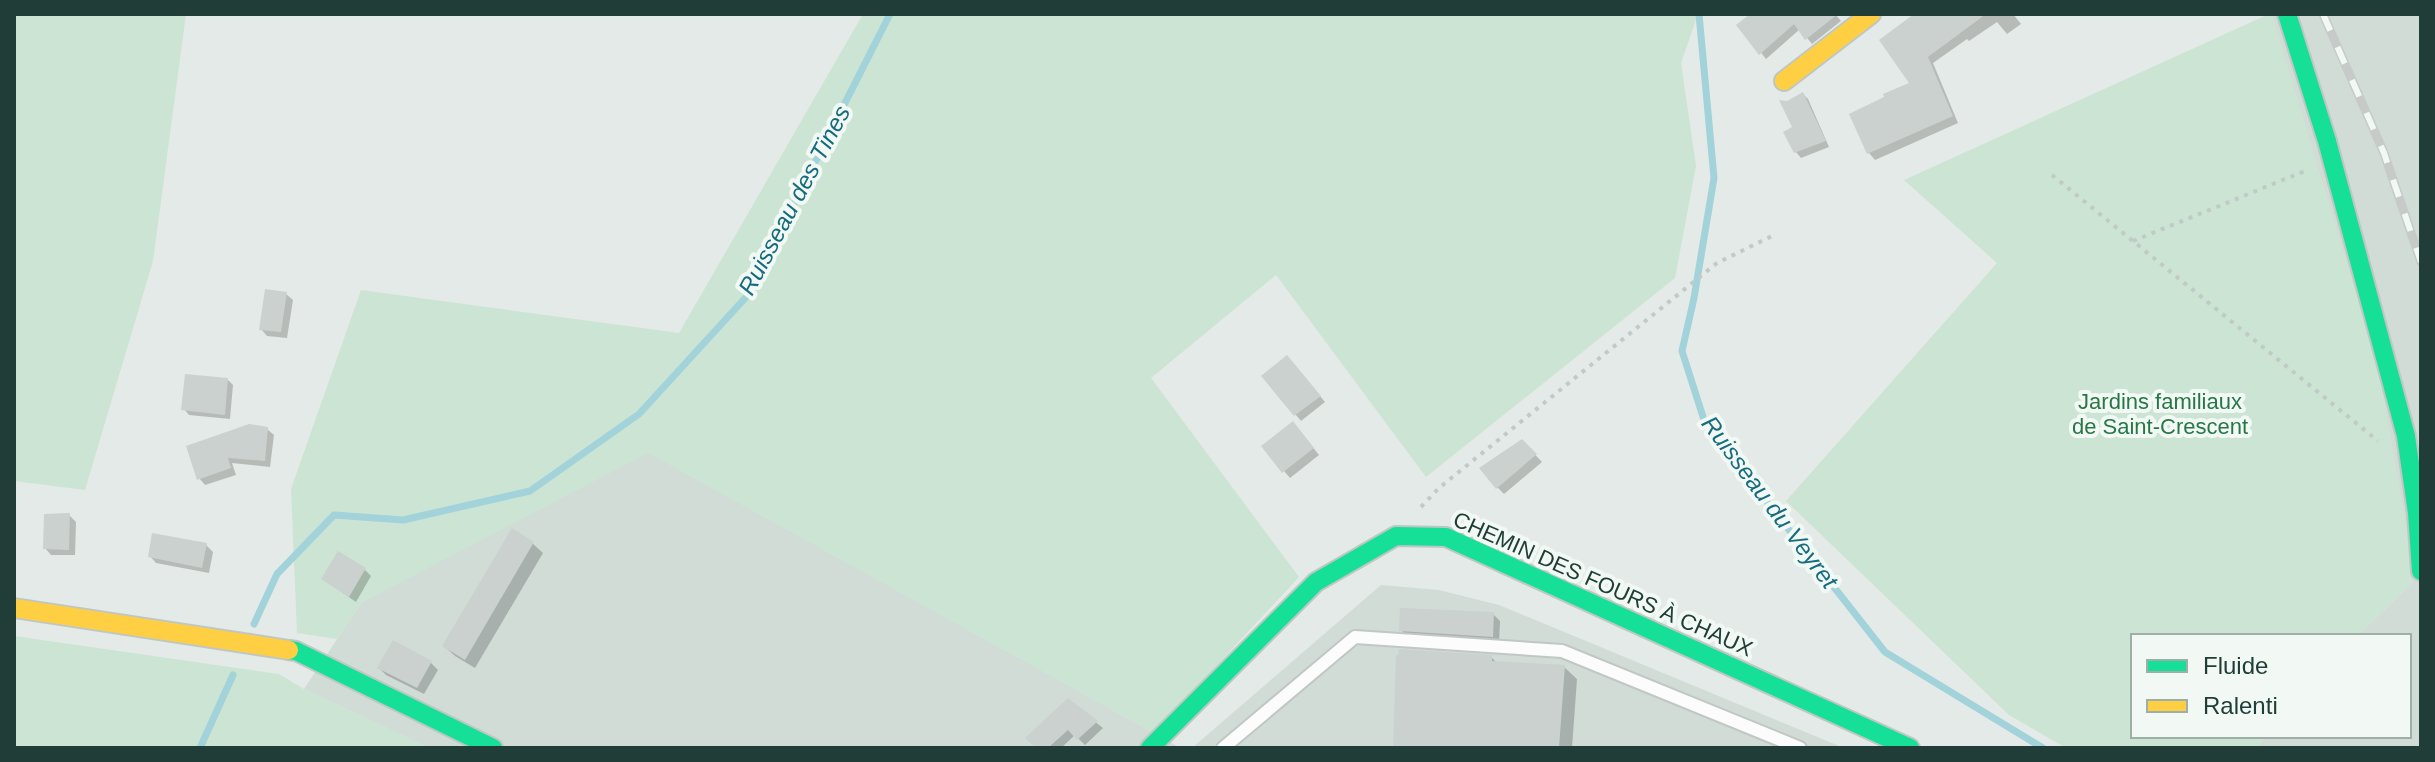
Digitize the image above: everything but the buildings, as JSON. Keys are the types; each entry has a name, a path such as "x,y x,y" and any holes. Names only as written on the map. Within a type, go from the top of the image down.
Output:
{"street":[{"path":"1784,81 1871,14"},
{"path":"2287,14 2332,160 2406,436 2417,513 2421,571"},
{"path":"1150,748 1316,582 1396,536"},
{"name":"CHEMIN DES FOURS À CHAUX","path":"1396,536 1446,537 1910,748"},
{"path":"14,608 296,651 493,748"}],"lane":[{"path":"1223,748 1355,637 1562,651 1800,748"}],"path":[{"path":"2133,241 2332,160"},
{"path":"2052,175 2410,467"},
{"path":"1396,536 1439,488 1717,263 1776,234"}],"shaded area":[{"path":"2272,14 2421,14 2421,748 2256,748 2264,738 2411,738 2411,634 2359,634 2416,579"},
{"path":"648,452 1180,748 425,748 304,689 361,603 466,544"},
{"path":"1381,585 1439,590 1499,605 1844,748 1192,748"}],"green space":[{"path":"14,14 186,14 153,261 85,490 14,481"},
{"path":"863,14 1698,14 1681,63 1696,166 1675,278 1426,477 1276,275 1151,378 1299,577 1154,733 648,453 361,603 337,639 297,633 291,489 361,290 679,333"},
{"name":"Jardins familiaux de Saint-Crescent","path":"2272,14 2378,367 2416,579 2359,634 2131,634 2131,738 2264,738 2256,748 2066,748 2009,715 1786,501 1997,263 1904,180"},
{"path":"14,636 279,674 304,689 426,746 14,748"}],"waterway":[{"name":"Ruisseau des Tines","path":"254,624 277,574 334,515 403,520 530,491 639,414 748,295 890,14"},
{"name":"Ruisseau du Veyret","path":"1699,14 1714,178 1682,351 1705,423 1885,652 2043,748"},
{"name":"Ruisseau des Tines","path":"200,748 233,675"}],"railway":[{"path":"2323,14 2384,153 2421,262"}],"traffic: fast":[{"path":"2287,14 2327,141 2406,436 2417,513 2421,571"},
{"path":"1150,748 1316,582 1396,536 1446,537 1910,748"},
{"path":"289,650 493,748"}],"traffic: slow":[{"path":"1784,81 1871,14"},
{"path":"14,608 289,650"}]}
